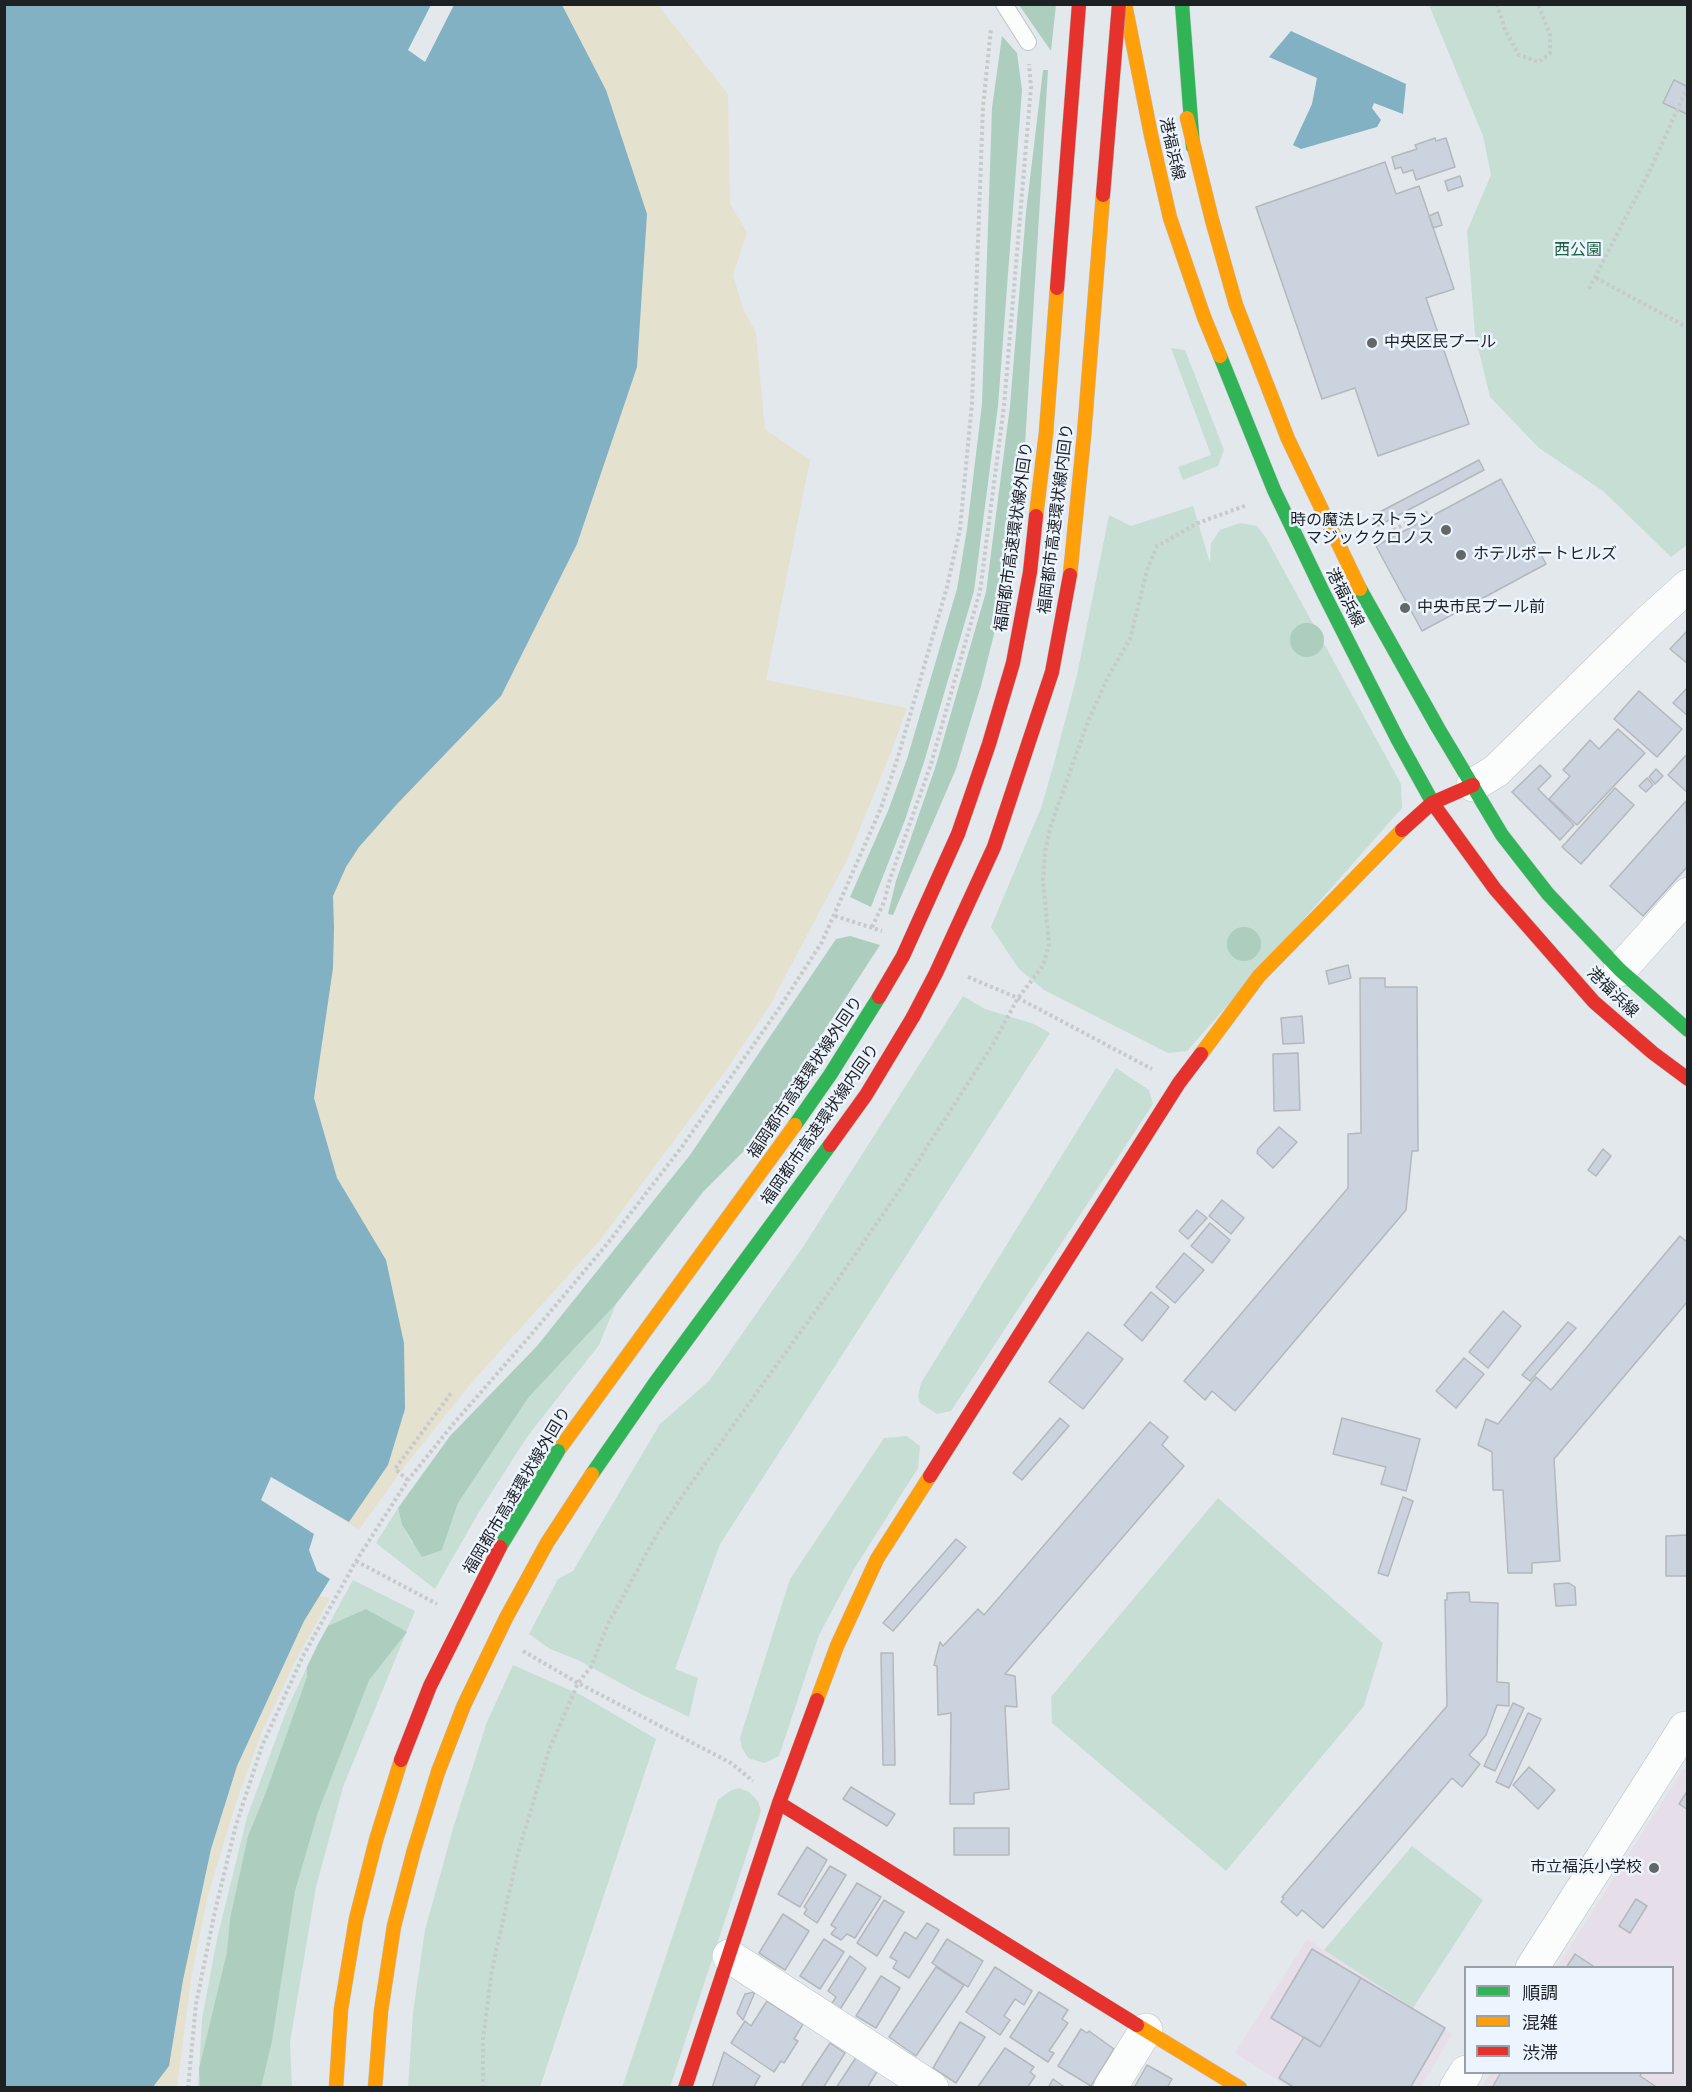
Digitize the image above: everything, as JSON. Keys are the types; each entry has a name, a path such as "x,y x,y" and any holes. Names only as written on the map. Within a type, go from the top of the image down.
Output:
{"main road":[{"name":"福岡都市高速環状線外回り","path":"336,2088 341,2009 356,1919 376,1840 400,1760 430,1686 471,1602 510,1529 558,1451 778,1150 830,1075 903,956 958,834 989,744 1013,663 1030,572 1046,433 1079,4"},
{"name":"福岡都市高速環状線内回り","path":"375,2088 381,2011 394,1926 414,1850 438,1772 464,1705 506,1618 547,1543 654,1383 681,1350 859,1105 913,1017 936,973 994,847 1052,672 1070,576 1084,435 1119,4"},
{"name":"港福浜線","path":"1125,4 1170,218 1204,318 1284,511 1323,592 1432,803 1495,889 1594,1002 1653,1053 1688,1079"},
{"path":"1182,4 1193,147"},
{"name":"港福浜線","path":"1171,42 1193,147 1236,305 1288,439 1360,588 1437,728 1502,835 1548,894 1620,970 1688,1030"},
{"path":"685,2088 779,1803 837,1646 877,1559 1179,1083 1259,976 1392,838 1432,803 1473,785"},
{"path":"779,1803 1240,2088"}],"street":[{"path":"1473,785 1496,771 1647,623 1688,586"},
{"path":"1620,970 1688,894"},
{"path":"1533,1966 1684,1728 1688,1729"},
{"path":"729,1956 932,2088"},
{"path":"1110,2088 1146,2030"},
{"path":"1456,2088 1465,2074"}],"lane":[{"path":"1006,7 1028,42"}],"path":[{"path":"1497,4 1505,30 1519,55 1539,62 1550,53 1550,35 1538,4"},
{"path":"188,2088 196,2004 236,1825 262,1746 303,1656 356,1561 408,1480 607,1245 681,1148 778,1010 822,942 881,808 947,587 960,529 972,403 983,106 992,22 1006,7"},
{"path":"872,927 884,902 931,764 980,591 1004,406 1031,87 1028,42"},
{"path":"1589,289 1651,168 1688,86"},
{"path":"1596,278 1683,325 1688,325"},
{"path":"483,2088 483,2039 492,1970 516,1864 549,1750 578,1683 591,1667 608,1624 657,1534 691,1482 828,1294 899,1191 993,1044 1018,998 1043,966 1049,944 1043,880 1045,851 1051,825 1087,724 1108,677 1130,639 1147,570 1157,546 1198,523 1252,504"},
{"path":"1369,543 1428,512"},
{"path":"835,916 886,933"},
{"path":"958,971 978,982 1018,998 1179,1083"},
{"path":"408,1480 395,1469 452,1392"},
{"path":"356,1561 438,1605"},
{"path":"521,1649 578,1683 731,1763 779,1803"}],"shaded area":[{"name":"市立福浜小学校","path":"1683,1769 1687,1769 1687,2087 1481,2088 1490,2074 1674,2074 1674,1966 1558,1966"},
{"path":"1307,1939 1452,2034 1421,2087 1288,2087 1235,2053"}],"green space":[{"path":"1019,5 1056,5 1051,51"},
{"name":"西公園","path":"1429,5 1687,5 1688,544 1671,557 1603,491 1539,448 1490,397 1475,335 1467,231 1491,175 1483,136"},
{"path":"1002,36 1017,53 1022,90 998,406 974,591 924,762 905,820 871,907 850,897 888,811 907,759 957,589 967,529 982,404 992,108"},
{"path":"1043,70 1048,70 1022,494 1004,594 981,686 956,769 893,915 888,914 896,881 936,765 986,592 1010,406 1026,212"},
{"path":"1171,348 1185,350 1224,450 1218,466 1183,480 1178,467 1211,455"},
{"path":"1193,506 1210,563 1211,543 1220,530 1240,523 1257,526 1266,538 1401,784 1402,808 1187,1051 1168,1053 1044,990 1019,969 991,927 1041,808 1054,763 1077,675 1109,515 1131,526"},
{"path":"1307,623 1319,628 1324,640 1319,652 1307,657 1295,652 1290,640 1295,628"},
{"path":"1244,927 1256,932 1261,944 1256,956 1244,961 1232,956 1227,944 1232,932"},
{"path":"850,936 880,945 750,1145 703,1192 616,1304 529,1397 458,1503 442,1550 422,1557 402,1525 398,1508 450,1436 537,1346 690,1155 836,939"},
{"path":"963,996 985,1009 1034,1024 1050,1033 720,1544 675,1669 698,1678 689,1717 578,1660 550,1649 529,1634 558,1579 573,1571 660,1424 709,1381 803,1247"},
{"path":"1116,1068 1149,1090 1153,1104 951,1411 937,1414 920,1403 918,1396 921,1383"},
{"path":"616,1304 599,1345 527,1437 479,1512 435,1589 376,1543 398,1508 402,1525 412,1543 442,1550 458,1503 529,1397"},
{"path":"907,1436 920,1446 918,1468 854,1569 819,1635 779,1756 764,1763 748,1758 742,1748 740,1738 790,1579 884,1438"},
{"path":"1218,1498 1383,1643 1364,1706 1226,1871 1052,1723 1051,1697"},
{"path":"353,1580 415,1611 343,1787 316,1887 290,2042 292,2087 198,2088 202,2019 217,1939 247,1817 287,1709 318,1644"},
{"path":"366,1609 407,1632 369,1680 318,1812 295,1891 272,2041 261,2087 200,2087 199,2069 227,1952 230,1919 248,1836 307,1677 307,1667 318,1644 328,1626"},
{"path":"513,1665 583,1696 656,1739 540,2087 408,2087 413,2013 425,1930 454,1825 487,1722"},
{"path":"739,1788 749,1792 758,1801 761,1811 670,2087 622,2088 718,1800 730,1791"},
{"path":"1412,1846 1483,1900 1413,2008 1324,1950"}],"sand":[{"path":"543,5 658,5 728,94 730,204 747,232 733,275 743,308 756,333 765,429 810,460 766,680 907,708 847,860 770,1005 726,1070 601,1239 472,1382 401,1471 359,1530 268,1472 253,1492 298,1593 330,1598 294,1664 261,1734 236,1803 208,1895 192,1973 177,2087 93,2087 5,1080"}],"water":[{"path":"5,4 431,5 408,50 425,62 454,5 562,5 606,90 647,214 637,367 577,544 501,696 359,847 346,867 333,896 333,968 314,1098 337,1178 386,1260 404,1343 405,1409 388,1465 349,1522 271,1477 261,1500 314,1534 309,1550 317,1571 330,1579 304,1621 237,1766 211,1849 183,1980 169,2066 153,2087 5,2087"},
{"path":"1291,31 1406,84 1403,114 1374,103 1372,108 1381,120 1377,127 1301,149 1293,145 1312,104 1317,78 1269,57"}],"building":[{"path":"1674,80 1688,87 1687,114 1663,103"},
{"path":"1435,138 1436,141 1446,138 1455,167 1416,180 1413,170 1403,173 1401,167 1395,169 1392,157 1417,149 1415,145"},
{"name":"中央区民プール","path":"1385,162 1396,194 1419,186 1454,289 1426,298 1469,424 1378,456 1355,388 1322,399 1256,207"},
{"path":"1460,176 1463,186 1448,191 1445,181"},
{"path":"1438,212 1442,225 1433,228 1429,216"},
{"path":"1479,460 1484,470 1378,526 1372,516"},
{"name":"ホテルポートヒルズ","path":"1501,479 1546,564 1422,631 1376,546"},
{"path":"1688,630 1688,664 1670,649"},
{"path":"1688,687 1688,716 1673,703"},
{"path":"1639,691 1682,729 1657,757 1614,719"},
{"path":"1618,729 1645,753 1577,825 1549,799 1570,776 1563,770 1590,740 1599,749"},
{"path":"1688,753 1688,793 1668,775"},
{"path":"1540,765 1551,776 1538,789 1574,825 1560,840 1512,792"},
{"path":"1656,769 1663,776 1655,784 1649,777"},
{"path":"1647,778 1653,785 1646,792 1639,786"},
{"path":"1615,788 1634,805 1581,864 1562,847"},
{"path":"1686,801 1688,866 1643,916 1610,886"},
{"path":"1348,965 1351,978 1329,984 1326,971"},
{"path":"1360,978 1385,978 1385,987 1417,987 1418,1151 1412,1151 1406,1210 1235,1411 1212,1391 1205,1400 1184,1381 1348,1188 1348,1134 1361,1133"},
{"path":"1302,1016 1304,1043 1283,1044 1281,1018"},
{"path":"1298,1053 1300,1110 1274,1111 1273,1054"},
{"path":"1279,1127 1297,1142 1273,1168 1257,1153 1258,1149"},
{"path":"1603,1149 1611,1156 1596,1176 1588,1170"},
{"path":"1222,1200 1244,1218 1231,1234 1209,1216"},
{"path":"1197,1210 1207,1218 1188,1239 1179,1231"},
{"path":"1210,1223 1230,1240 1212,1263 1191,1246"},
{"path":"1680,1236 1688,1243 1688,1301 1554,1459 1560,1561 1532,1563 1532,1573 1508,1573 1503,1490 1493,1490 1492,1452 1478,1445 1486,1419 1498,1424 1536,1377 1551,1390"},
{"path":"1184,1253 1204,1270 1175,1303 1156,1287"},
{"path":"1151,1292 1169,1307 1142,1341 1124,1325"},
{"path":"1503,1311 1521,1326 1488,1368 1469,1352"},
{"path":"1568,1322 1576,1328 1530,1381 1522,1375"},
{"path":"1088,1332 1123,1359 1083,1409 1049,1382"},
{"path":"1464,1358 1484,1374 1456,1408 1436,1391"},
{"path":"1060,1418 1069,1426 1022,1480 1013,1473"},
{"path":"1342,1418 1420,1439 1406,1491 1381,1484 1386,1467 1333,1454"},
{"path":"1150,1422 1168,1437 1162,1445 1184,1466 1005,1674 1015,1676 1017,1707 1005,1706 1009,1789 974,1793 974,1804 950,1804 951,1713 938,1715 937,1666 934,1665 940,1642 943,1646 978,1609 984,1615"},
{"path":"1403,1497 1413,1501 1388,1576 1378,1573"},
{"path":"1688,1535 1688,1576 1666,1576 1666,1536"},
{"path":"956,1539 966,1547 893,1631 883,1623"},
{"path":"1569,1583 1575,1587 1576,1605 1556,1606 1554,1584"},
{"path":"1469,1592 1470,1602 1498,1603 1497,1682 1509,1683 1509,1706 1497,1705 1486,1735 1469,1755 1480,1764 1462,1787 1452,1778 1323,1928 1302,1910 1297,1916 1281,1902 1284,1898 1282,1897 1447,1706 1445,1600 1447,1600 1447,1593"},
{"path":"881,1653 893,1653 895,1765 883,1765"},
{"path":"1513,1703 1524,1708 1495,1771 1484,1766"},
{"path":"1528,1713 1541,1719 1509,1788 1496,1782"},
{"path":"1529,1767 1555,1790 1538,1809 1513,1785"},
{"path":"851,1787 895,1814 887,1826 843,1799"},
{"path":"1688,1790 1688,1810 1679,1804"},
{"path":"954,1828 1009,1828 1009,1855 954,1855"},
{"path":"807,1847 827,1860 800,1907 778,1894"},
{"path":"830,1866 846,1875 817,1923 804,1914 807,1909 804,1907"},
{"path":"857,1883 881,1897 855,1938 847,1934 841,1940 831,1934 836,1928 831,1925"},
{"path":"1636,1899 1647,1906 1630,1933 1619,1926"},
{"path":"884,1900 904,1912 877,1956 857,1943"},
{"path":"783,1914 809,1931 785,1970 759,1953"},
{"path":"927,1923 939,1930 909,1978 893,1968 897,1961 890,1957 905,1932 916,1939"},
{"path":"824,1939 844,1952 820,1989 800,1976"},
{"path":"947,1939 983,1961 968,1987 932,1963"},
{"path":"1312,1949 1361,1978 1320,2047 1271,2018"},
{"path":"1575,1954 1593,1966 1567,1966"},
{"path":"850,1956 866,1968 839,2011 830,2006 836,1997 828,1991"},
{"path":"936,1967 964,1985 916,2056 889,2037"},
{"path":"995,1967 1032,1991 1024,2005 1015,1999 1004,2016 1010,2020 1000,2035 966,2012"},
{"path":"881,1976 900,1988 876,2028 856,2016"},
{"path":"1361,1978 1445,2028 1410,2088 1295,2088 1279,2078 1304,2037 1320,2047"},
{"path":"755,1992 743,2020 737,2013 745,1994"},
{"path":"1039,1992 1068,2010 1062,2019 1068,2023 1049,2051 1054,2053 1048,2062 1010,2037"},
{"path":"767,2001 803,2024 794,2039 798,2041 784,2063 781,2061 774,2072 731,2043 745,2021 751,2026"},
{"path":"960,2022 985,2037 956,2083 933,2068"},
{"path":"1081,2029 1087,2033 1089,2031 1114,2049 1091,2086 1058,2066"},
{"path":"830,2043 845,2053 823,2088 801,2087"},
{"path":"1005,2048 1034,2067 1030,2072 1035,2076 1027,2088 977,2088"},
{"path":"724,2052 760,2076 753,2088 712,2088"},
{"path":"857,2056 878,2070 867,2088 836,2088"},
{"path":"1147,2065 1172,2079 1168,2086 1170,2088 1134,2088"},
{"path":"1500,2074 1641,2074 1640,2076 1658,2088 1492,2088"},
{"path":"1053,2079 1066,2088 1048,2088"}],"traffic: fast":[{"path":"1182,4 1193,147"},
{"path":"1220,356 1274,490 1398,740 1434,805"},
{"path":"1360,589 1438,728 1502,835 1548,894 1620,970 1688,1030"},
{"path":"795,1125 830,1075 879,997"},
{"path":"592,1474 655,1383 830,1145"},
{"path":"500,1547 558,1451"}],"traffic: slow":[{"path":"1125,4 1170,218 1220,356"},
{"path":"1187,118 1236,305 1288,439 1360,589"},
{"path":"1070,575 1084,435 1103,195"},
{"path":"1036,516 1046,433 1057,288"},
{"path":"1201,1054 1259,976 1402,830"},
{"path":"558,1451 795,1125"},
{"path":"438,1772 464,1705 506,1618 547,1543 592,1474"},
{"path":"817,1700 837,1646 877,1559 930,1476"},
{"path":"336,2088 341,2009 356,1919 376,1840 401,1760"},
{"path":"375,2088 381,2011 394,1926 438,1772"},
{"path":"1137,2025 1240,2088"}],"traffic: jam":[{"path":"1057,288 1079,4"},
{"path":"1103,195 1119,4"},
{"path":"879,997 903,956 958,834 989,744 1013,663 1030,572 1036,516"},
{"path":"913,1017 936,973 994,847 1052,672 1070,575"},
{"path":"1402,830 1432,803 1473,785"},
{"path":"1434,805 1495,889 1594,1002 1653,1053 1688,1079"},
{"path":"830,1145 866,1095 913,1017"},
{"path":"930,1476 1179,1083 1201,1054"},
{"path":"401,1760 430,1686 500,1547"},
{"path":"685,2088 779,1803 817,1700"},
{"path":"779,1803 1137,2025"}],"place":[{"name":"中央区民プール","path":"1372,343"},
{"name":"時の魔法レストラン マジッククロノス","path":"1446,530"},
{"name":"ホテルポートヒルズ","path":"1461,555"},
{"name":"中央市民プール前","path":"1405,608"},
{"name":"市立福浜小学校","path":"1654,1868"}]}
